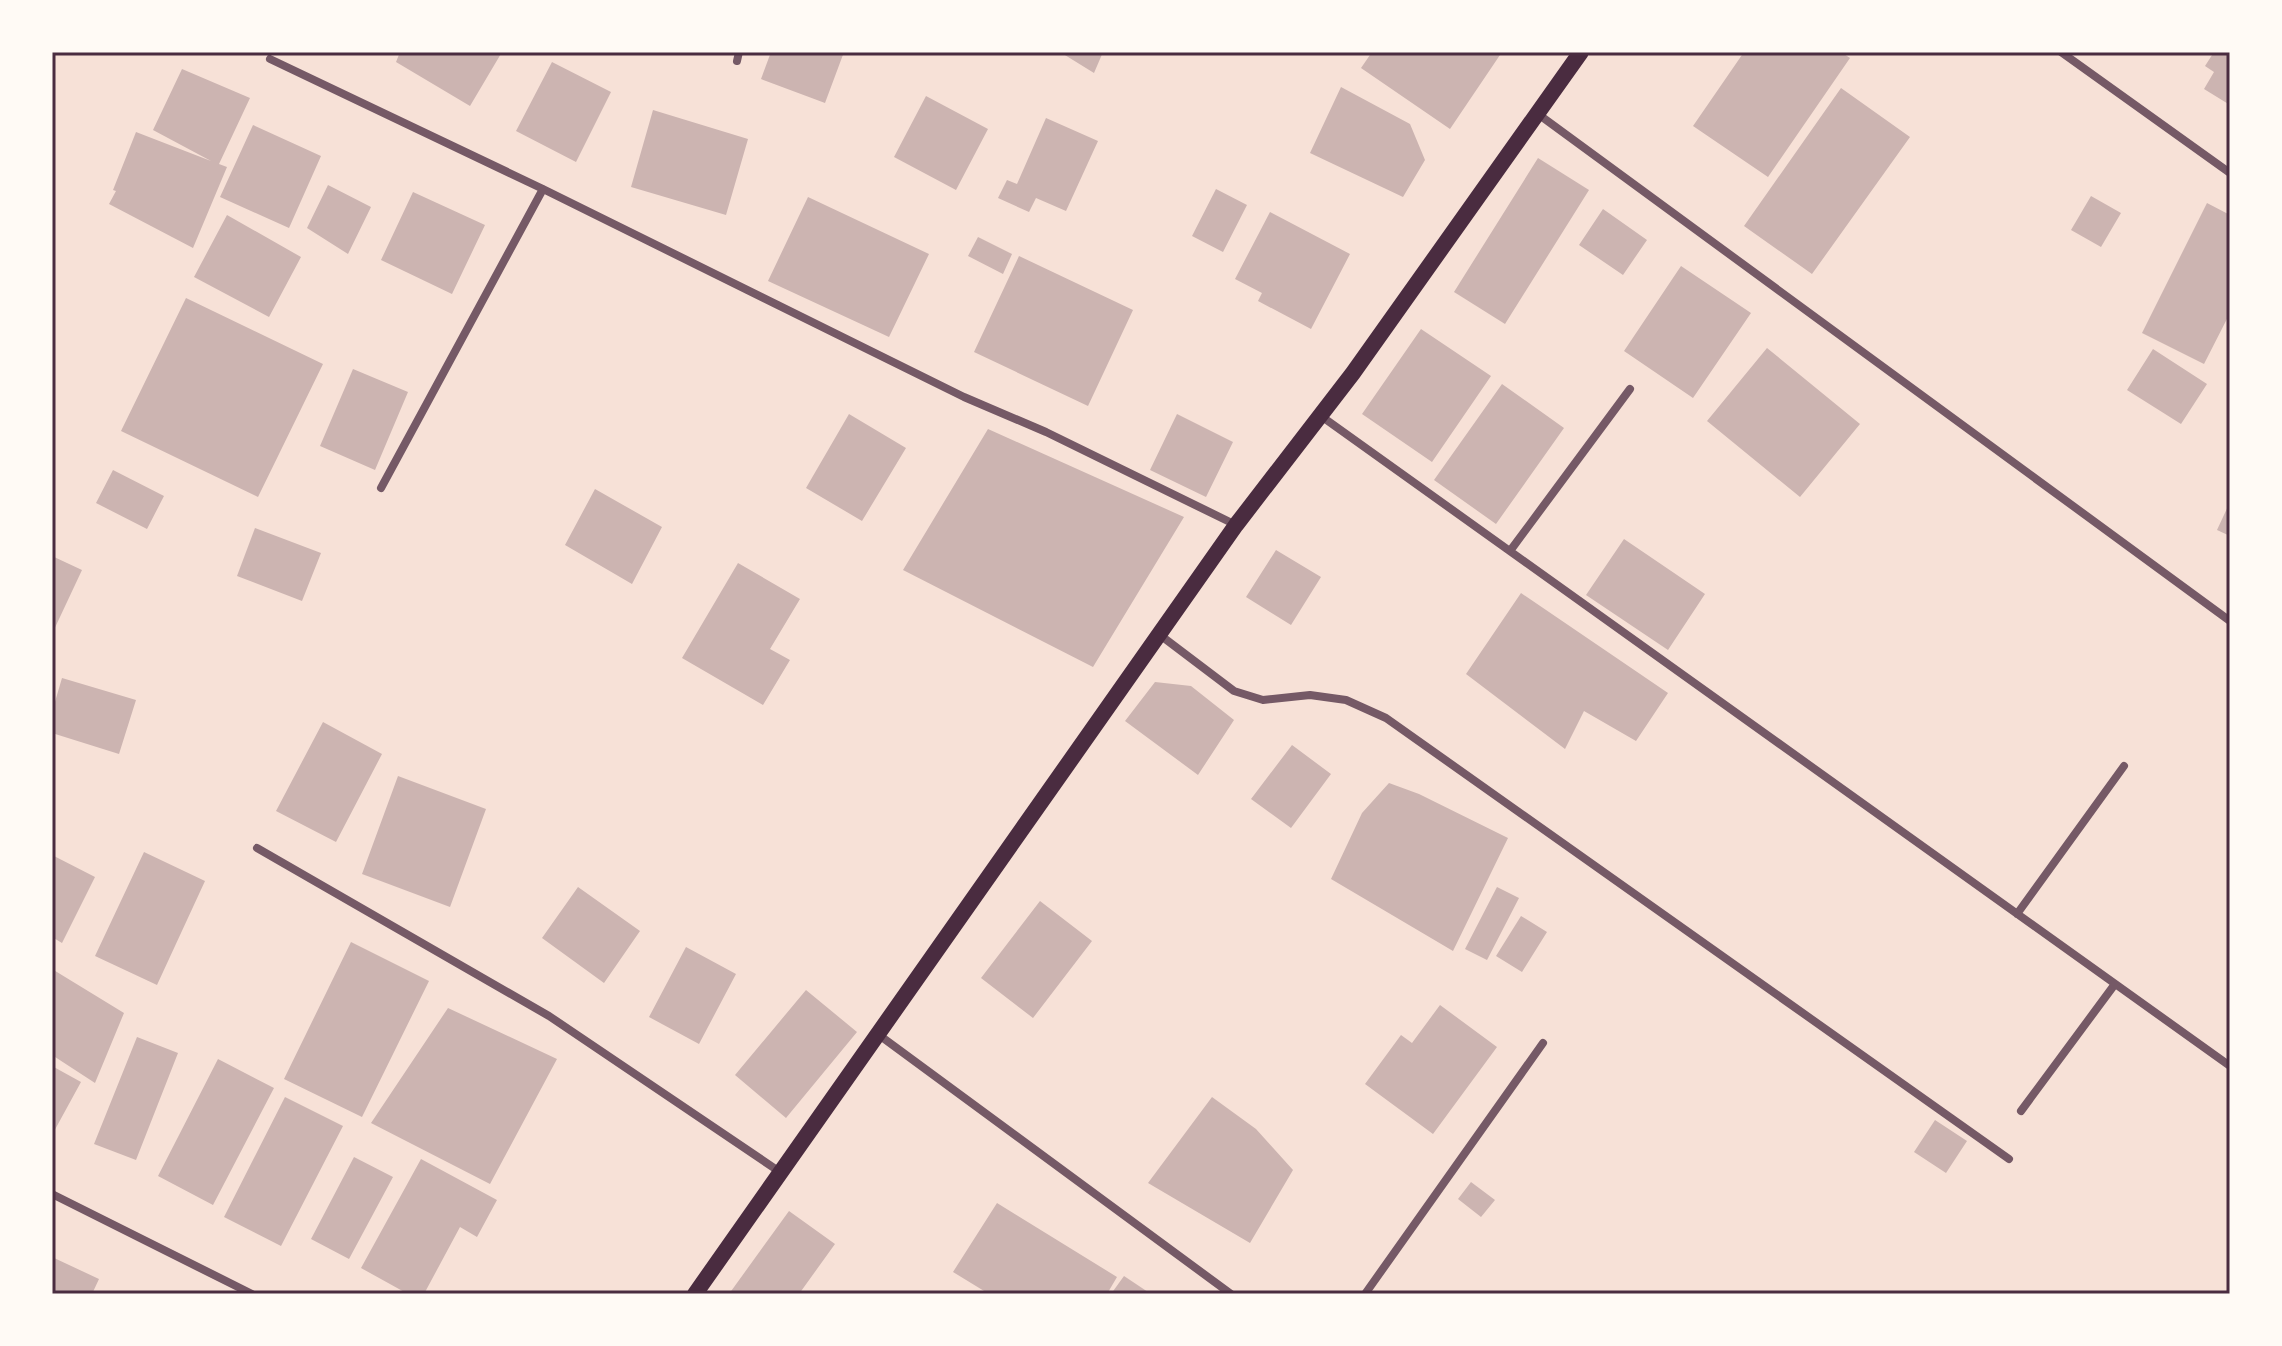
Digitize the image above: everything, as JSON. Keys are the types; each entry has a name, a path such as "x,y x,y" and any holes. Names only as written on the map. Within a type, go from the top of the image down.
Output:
{"main road":[{"path":"695,1294 1236,525 1353,373 1581,52"}],"street":[{"path":"2061,52 2230,173"},
{"path":"270,59 543,189 964,397 1046,432 1236,525"},
{"path":"1537,113 2230,621"},
{"path":"381,488 543,189"},
{"path":"1510,551 1630,389"},
{"path":"1320,415 2227,1064 2230,1052"},
{"path":"1160,635 1234,691 1263,700 1310,695 1346,700 1386,718 2009,1159"},
{"path":"2017,914 2124,766"},
{"path":"257,848 549,1016 780,1172"},
{"path":"2021,1111 2115,984"},
{"path":"879,1035 1231,1294"},
{"path":"1365,1294 1543,1043"},
{"path":"52,1194 252,1294"}],"building":[{"path":"400,52 502,52 470,106 396,62"},
{"path":"771,52 844,52 825,103 761,79"},
{"path":"1060,52 1103,52 1094,73"},
{"path":"1372,52 1502,52 1450,129 1361,68"},
{"path":"1744,52 1841,52 1850,58 1768,177 1693,126"},
{"path":"2214,52 2230,52 2230,105 2204,89 2214,72 2205,66"},
{"path":"552,62 611,92 576,162 516,131"},
{"path":"182,69 250,98 219,164 227,167 193,248 109,204 136,132 211,161 153,130"},
{"path":"1341,87 1410,124 1425,160 1403,197 1310,153"},
{"path":"1841,88 1910,137 1812,274 1744,226"},
{"path":"926,96 988,129 956,190 894,157"},
{"path":"653,110 748,139 726,215 631,187"},
{"path":"1046,118 1098,141 1066,211 1036,198 1029,212 998,198 1007,180 1017,184"},
{"path":"253,125 321,156 289,228 220,197"},
{"path":"1538,158 1589,190 1505,324 1454,292"},
{"path":"328,185 371,207 348,254 307,228"},
{"path":"1216,189 1247,205 1223,252 1192,236"},
{"path":"413,192 485,225 452,294 381,260"},
{"path":"2091,196 2121,213 2101,247 2071,230"},
{"path":"808,197 929,254 889,337 768,281"},
{"path":"2207,203 2230,215 2230,313 2204,364 2142,333"},
{"path":"1603,209 1647,240 1623,275 1579,245"},
{"path":"1270,212 1350,254 1311,329 1258,301 1262,293 1235,279"},
{"path":"227,215 301,257 269,317 194,277"},
{"path":"978,237 1012,254 1003,274 968,256"},
{"path":"1019,256 1133,310 1088,406 974,352"},
{"path":"1681,266 1751,313 1693,398 1624,351"},
{"path":"186,298 323,364 258,497 121,431"},
{"path":"1421,329 1491,376 1432,462 1362,414"},
{"path":"1767,348 1860,424 1800,497 1707,421"},
{"path":"2153,349 2207,384 2181,424 2127,390"},
{"path":"353,369 408,392 375,470 320,446"},
{"path":"1502,384 1564,428 1496,524 1434,480"},
{"path":"849,414 906,448 862,521 806,488"},
{"path":"1177,414 1233,442 1206,497 1150,470"},
{"path":"988,429 1184,517 1093,667 903,570"},
{"path":"113,470 164,496 147,529 96,503"},
{"path":"595,489 662,527 632,584 565,545"},
{"path":"2230,502 2230,536 2217,530"},
{"path":"255,528 321,553 302,601 237,576"},
{"path":"1624,539 1705,594 1668,650 1586,595"},
{"path":"1276,550 1321,577 1291,625 1246,597"},
{"path":"52,556 82,570 52,634"},
{"path":"738,563 800,599 770,649 790,660 763,705 682,658"},
{"path":"1521,593 1668,693 1636,741 1584,711 1565,749 1466,674"},
{"path":"62,678 136,700 119,754 52,733 52,712"},
{"path":"1155,682 1191,686 1234,720 1198,775 1125,721"},
{"path":"323,722 382,754 336,842 276,811"},
{"path":"1292,745 1331,774 1291,828 1251,799"},
{"path":"398,776 486,809 450,907 362,874"},
{"path":"1389,783 1419,794 1508,838 1453,951 1331,879 1362,813"},
{"path":"144,852 205,881 157,985 95,956"},
{"path":"54,856 95,877 62,943 52,937"},
{"path":"578,887 640,931 604,983 542,938"},
{"path":"1497,887 1519,898 1487,960 1465,949"},
{"path":"1040,901 1092,941 1033,1018 981,978"},
{"path":"1521,916 1547,932 1522,972 1496,956"},
{"path":"351,942 429,981 362,1117 284,1079"},
{"path":"686,947 736,974 699,1044 649,1017"},
{"path":"52,969 124,1013 95,1083 52,1055"},
{"path":"806,990 857,1032 786,1118 735,1075"},
{"path":"1440,1005 1497,1047 1433,1134 1365,1084 1401,1035 1412,1043"},
{"path":"448,1008 557,1059 490,1184 371,1123"},
{"path":"137,1037 178,1053 136,1160 94,1144"},
{"path":"218,1059 274,1088 213,1205 158,1176"},
{"path":"52,1066 81,1082 52,1135"},
{"path":"285,1097 343,1126 281,1246 224,1217"},
{"path":"1212,1097 1256,1129 1293,1170 1250,1243 1148,1183"},
{"path":"1935,1120 1967,1141 1946,1173 1914,1152"},
{"path":"354,1157 393,1177 349,1259 311,1239"},
{"path":"421,1159 497,1200 477,1237 460,1227 424,1294 408,1294 361,1268"},
{"path":"1471,1182 1495,1200 1481,1217 1458,1199"},
{"path":"997,1203 1117,1277 1107,1294 989,1294 953,1272"},
{"path":"789,1211 835,1244 799,1294 729,1294"},
{"path":"52,1257 99,1279 92,1294 52,1294"},
{"path":"1124,1276 1151,1294 1111,1294"}]}
